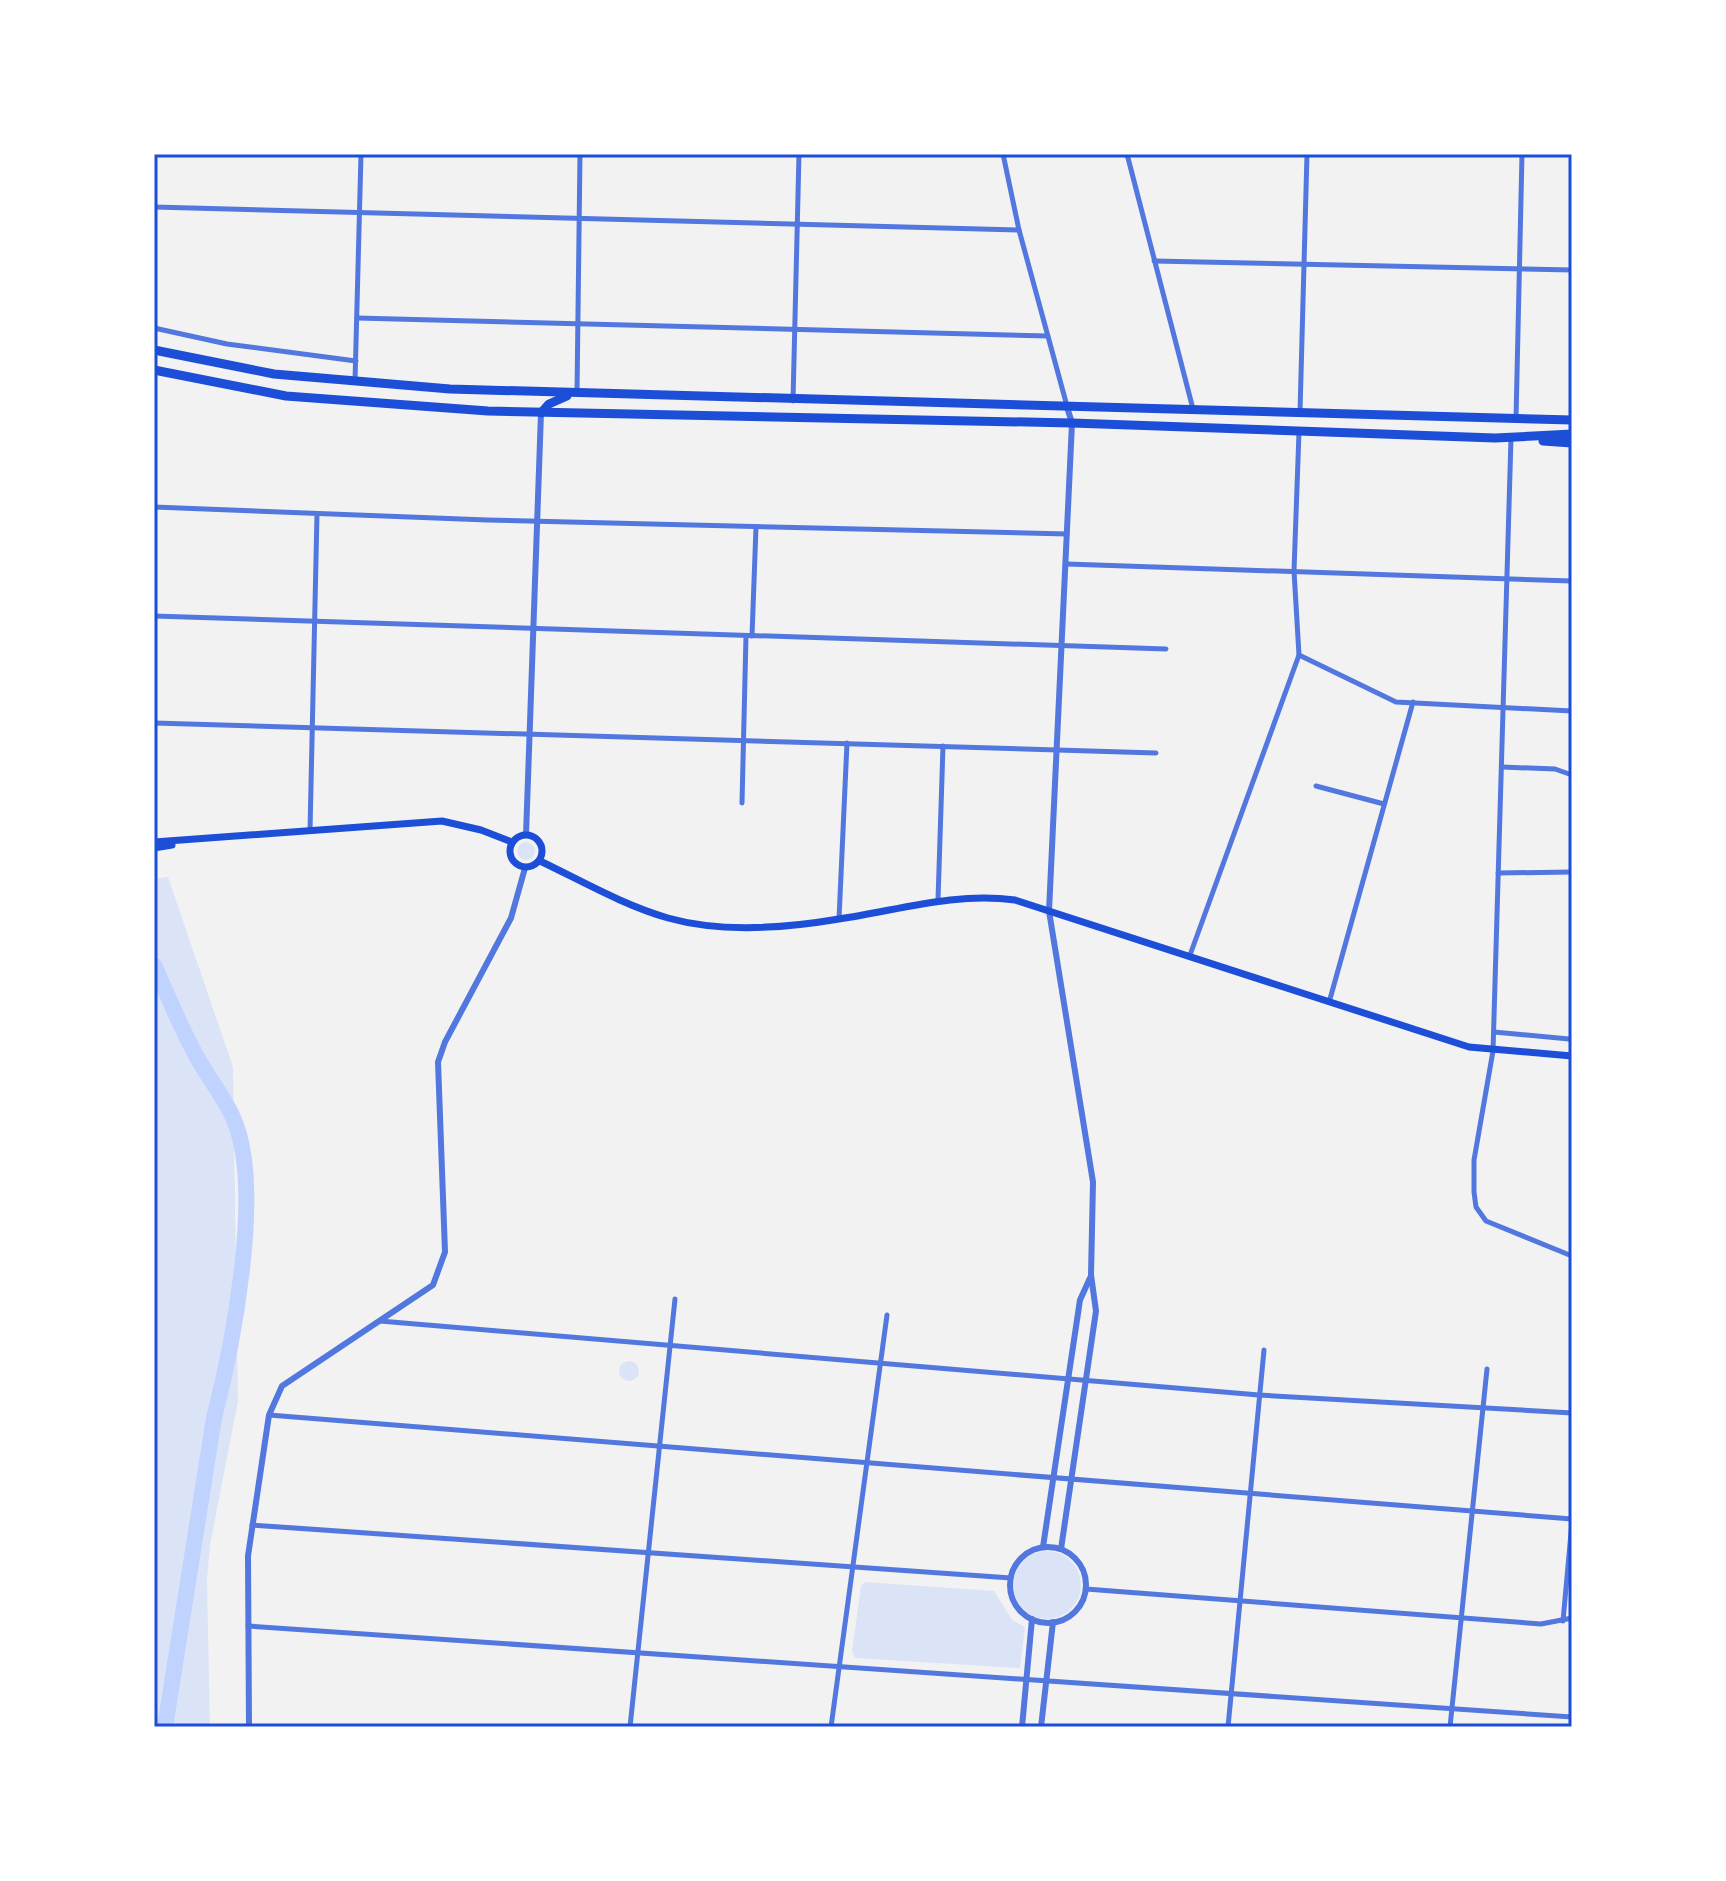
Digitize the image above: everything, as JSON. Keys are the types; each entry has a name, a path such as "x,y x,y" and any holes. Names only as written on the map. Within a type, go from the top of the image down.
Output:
{"highway":[{"path":"154,350 274,374 355,383 577,394 1571,420"},
{"path":"154,370 286,396 541,413 1072,423 1511,438 1572,443"},
{"path":"541,413 559,398 577,394"},
{"path":"1511,438 1572,434"}],"main road":[{"path":"154,845 442,821 481,830 512,842 526,835 541,844 540,861"},
{"path":"512,842 511,859 525,868 540,861"},
{"path":"540,861 623,902 671,919 766,927 839,919 938,900 983,896 1049,911 1330,999 1469,1047 1572,1056"}],"street":[{"path":"355,383 361,154"},
{"path":"577,394 580,154"},
{"path":"793,401 799,154"},
{"path":"1003,154 1019,230 1072,423 1049,911 1093,1182 1091,1275 1096,1311 1061,1549"},
{"path":"1127,154 1194,410"},
{"path":"1300,413 1307,154"},
{"path":"1516,419 1522,154"},
{"path":"154,207 1019,230"},
{"path":"1154,261 1572,270"},
{"path":"357,318 1048,336"},
{"path":"154,328 227,344 356,361"},
{"path":"526,835 541,413"},
{"path":"1190,955 1299,655 1294,571 1299,431"},
{"path":"1511,438 1494,1032 1474,1160 1476,1207 1486,1221 1572,1256"},
{"path":"154,507 537,521 1068,534"},
{"path":"310,831 317,514"},
{"path":"742,803 756,527"},
{"path":"1067,564 1572,581"},
{"path":"154,616 1166,649"},
{"path":"1299,655 1396,702 1572,711"},
{"path":"1330,999 1413,702"},
{"path":"154,723 1156,753"},
{"path":"839,919 847,743"},
{"path":"938,900 943,746"},
{"path":"1502,767 1555,769 1572,775"},
{"path":"1316,786 1384,804"},
{"path":"249,1727 251,1525 269,1415 282,1386 433,1285 439,1273 445,1252 438,1062 511,918 525,868"},
{"path":"1498,873 1572,872"},
{"path":"1494,1032 1569,1039"},
{"path":"1043,1547 1080,1300 1091,1275"},
{"path":"630,1727 657,1447 675,1299"},
{"path":"831,1727 887,1315"},
{"path":"379,1321 1069,1376 1259,1395 1572,1413"},
{"path":"1228,1727 1264,1350"},
{"path":"1450,1727 1475,1510 1487,1369"},
{"path":"269,1415 1475,1510 1572,1521 1563,1621"},
{"path":"251,1525 1011,1578"},
{"path":"1043,1547 1061,1549 1079,1563 1086,1589 1077,1610 1053,1622 1032,1619 1013,1600 1011,1578 1022,1557 1043,1547"},
{"path":"1086,1589 1541,1624 1572,1618"},
{"path":"1022,1727 1032,1619"},
{"path":"1041,1727 1053,1622"},
{"path":"248,1626 1572,1717"}],"shaded area":[{"path":"522,842 530,842 535,851 533,858 522,860 517,855 517,847"},
{"path":"168,877 233,1067 238,1401 210,1545 207,1579 210,1727 154,1727 154,879"},
{"path":"629,1361 636,1364 639,1371 636,1378 629,1381 622,1378 619,1371 622,1364"},
{"path":"1047,1551 1071,1561 1081,1585 1071,1609 1047,1619 1023,1609 1013,1585 1023,1561"},
{"path":"865,1582 994,1591 1012,1620 1025,1627 1020,1668 855,1658 852,1651 861,1586"}],"waterway":[{"path":"154,965 192,1048 234,1119 244,1158 246,1193 242,1272 236,1313 214,1418 165,1727"}]}
